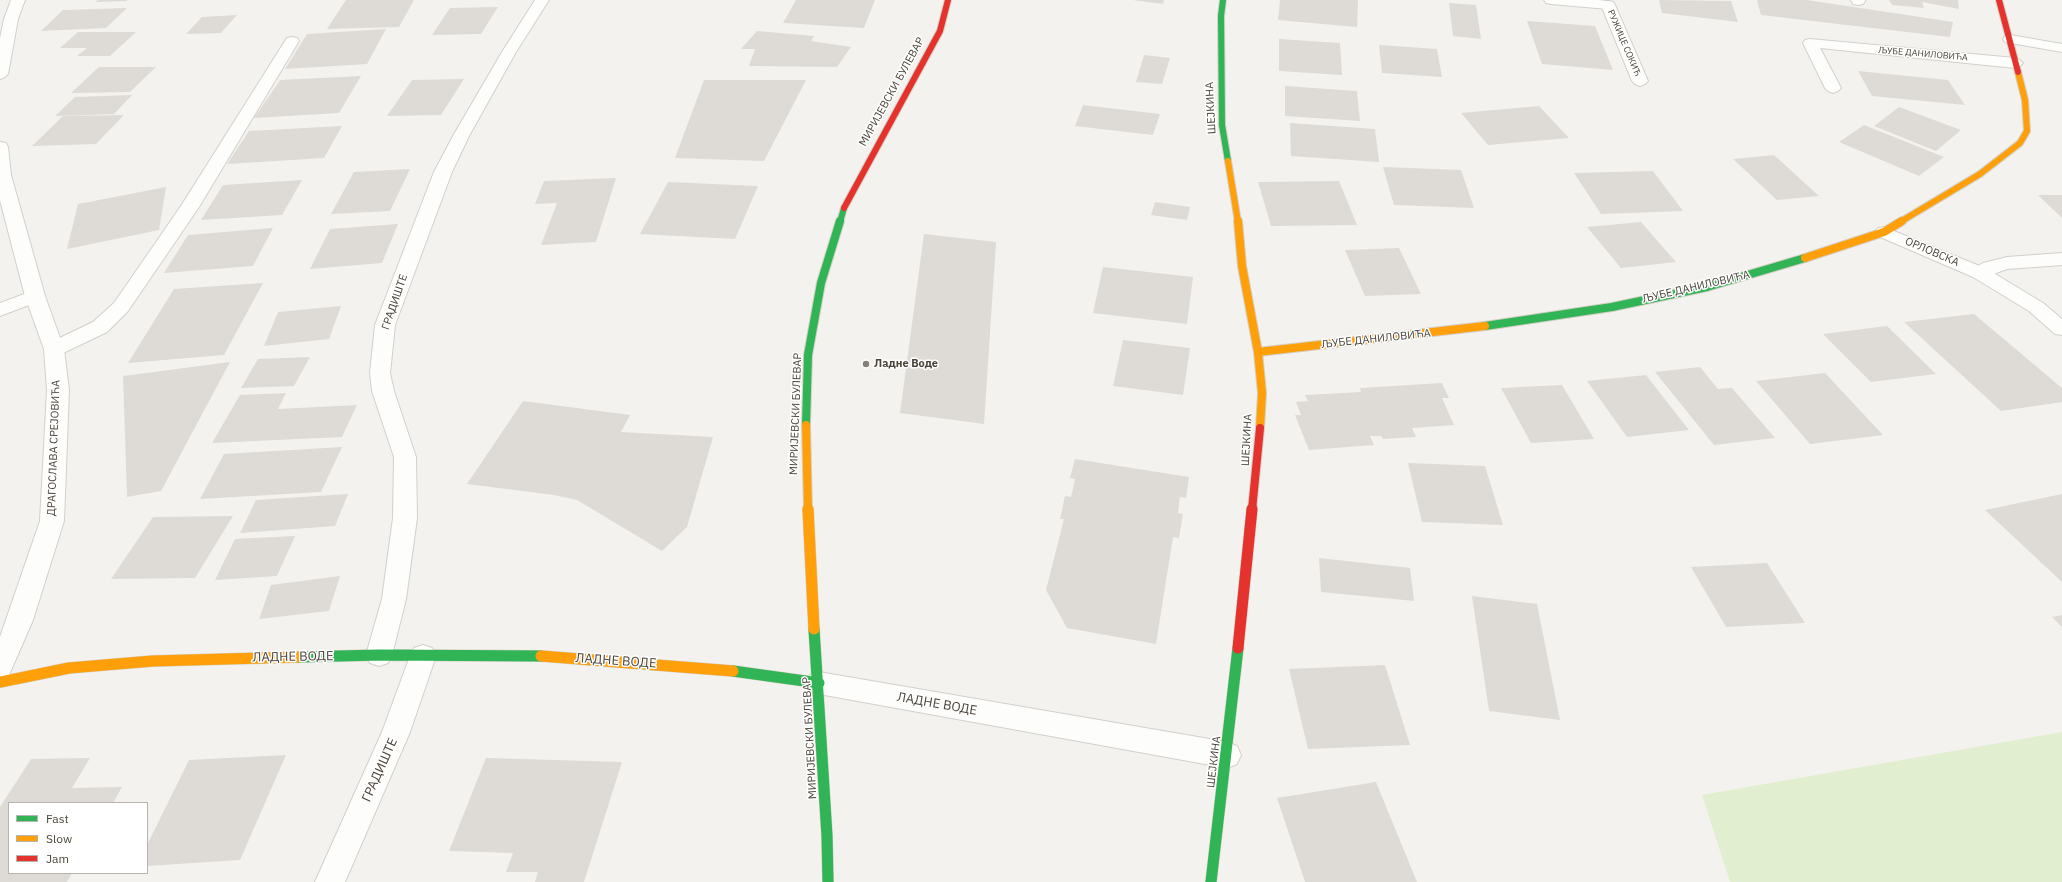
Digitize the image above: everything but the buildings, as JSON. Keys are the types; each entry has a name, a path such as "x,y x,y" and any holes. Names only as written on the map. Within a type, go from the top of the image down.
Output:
{"street":[{"path":"0,74 11,19 18,0"},
{"name":"ГРАДИШТЕ","path":"379,655 394,599 405,518 405,457 383,391 380,373 386,325 421,228 455,148 509,52 542,0"},
{"name":"МИРИЈЕВСКИ БУЛЕВАР","path":"828,882 819,682 809,553 804,447 808,355 821,283 839,222 849,196 940,31 948,0"},
{"name":"ШЕЈКИНА","path":"1211,882 1227,755 1257,476 1262,393 1258,352 1242,266 1236,202 1222,125 1221,16 1223,0"},
{"name":"РУЖИЦЕ СОКИЋ","path":"1551,0 1608,6 1640,81"},
{"name":"ЉУБЕ ДАНИЛОВИЋА","path":"1258,352 1520,322 1612,307 1707,287 1834,249 1884,232 1980,174 2020,143 2027,131 2025,100 2010,39 1998,0"},
{"path":"2010,39 2062,48"},
{"path":"54,349 100,327 121,307 190,207 292,41"},
{"name":"ЉУБЕ ДАНИЛОВИЋА","path":"1833,88 1810,43 2015,63"},
{"name":"ДРАГОСЛАВА СРЕЈОВИЋА","path":"0,147 2,175 35,296 54,349 58,390 52,521 20,620 0,667"},
{"name":"ОРЛОВСКА","path":"1884,232 1980,272 2036,308 2062,328"},
{"path":"1980,272 1990,266 2007,263 2062,259"},
{"path":"0,310 35,296"},
{"name":"ЛАДНЕ ВОДЕ","path":"0,682 68,668 153,661 379,655 522,655 698,667 819,682 1227,755"},
{"name":"ГРАДИШТЕ","path":"330,882 396,732 423,656"}],"green space":[{"path":"2062,732 2062,882 1730,882 1702,795"}],"traffic: fast":[{"path":"1223,0 1221,16 1222,125 1228,161"},
{"path":"806,425 808,355 821,283 844,208"},
{"path":"1485,326 1612,307 1707,287 1805,258"},
{"path":"814,629 827,836 828,882"},
{"path":"1211,882 1238,648"},
{"path":"299,657 379,655 541,656"},
{"path":"733,671 819,683"}],"traffic: slow":[{"path":"1805,258 1884,232 1980,174 2010,152 2020,143 2027,131 2025,100 2018,72"},
{"path":"1228,161 1236,203 1242,266 1258,352 1262,393 1260,428"},
{"path":"1258,352 1485,326"},
{"path":"806,425 809,553 814,629"},
{"path":"541,656 699,667 733,671"},
{"path":"0,682 69,668 153,661 299,657"}],"traffic: jam":[{"path":"844,208 849,196 940,31 948,0"},
{"path":"1999,0 2018,72"},
{"path":"1238,648 1260,428"}],"place":[{"name":"Ладне Воде","path":"866,364"}]}
